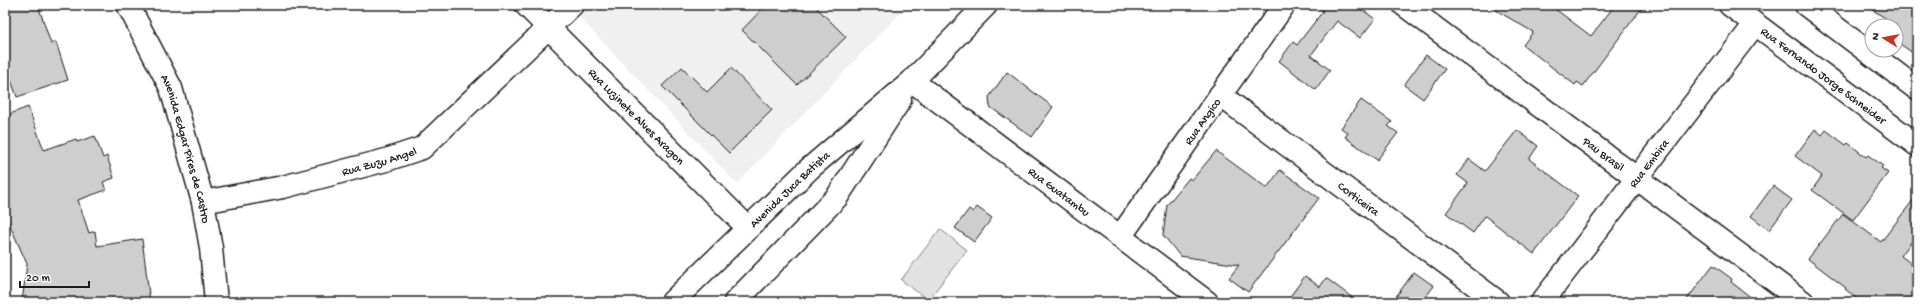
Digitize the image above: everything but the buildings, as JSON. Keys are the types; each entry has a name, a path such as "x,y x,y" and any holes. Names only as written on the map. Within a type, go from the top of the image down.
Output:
{"street":[{"name":"Avenida Edgar Pires de Castro","path":"128,5 171,88 203,202 211,248 216,302"},
{"name":"Rua Luzinete Alves Aragon","path":"526,5 748,228"},
{"name":"Rua Zuzu Angel","path":"203,202 282,187 386,160 422,148 572,5"},
{"name":"Avenida Juca Batista","path":"672,302 809,169 912,81 986,5"},
{"name":"Rua Angico","path":"1120,237 1284,5"},
{"name":"Pau Brasil","path":"1404,5 1803,302"},
{"name":"Rua Fernando Jorge Schneider","path":"1730,5 1917,145"},
{"path":"1806,5 1917,89"},
{"name":"Rua Embira","path":"1542,302 1755,24"},
{"name":"Avenida Juca Batista","path":"735,302 837,197 912,81"},
{"name":"Rua Guatambu","path":"912,81 1207,302"},
{"name":"Corticeira","path":"1220,95 1498,302"},
{"path":"809,169 814,165 821,164 833,168 840,178 841,185 837,197"}],"shaded area":[{"path":"586,5 908,5 737,184 576,14"},
{"path":"940,229 967,250 928,300 901,280"}]}
